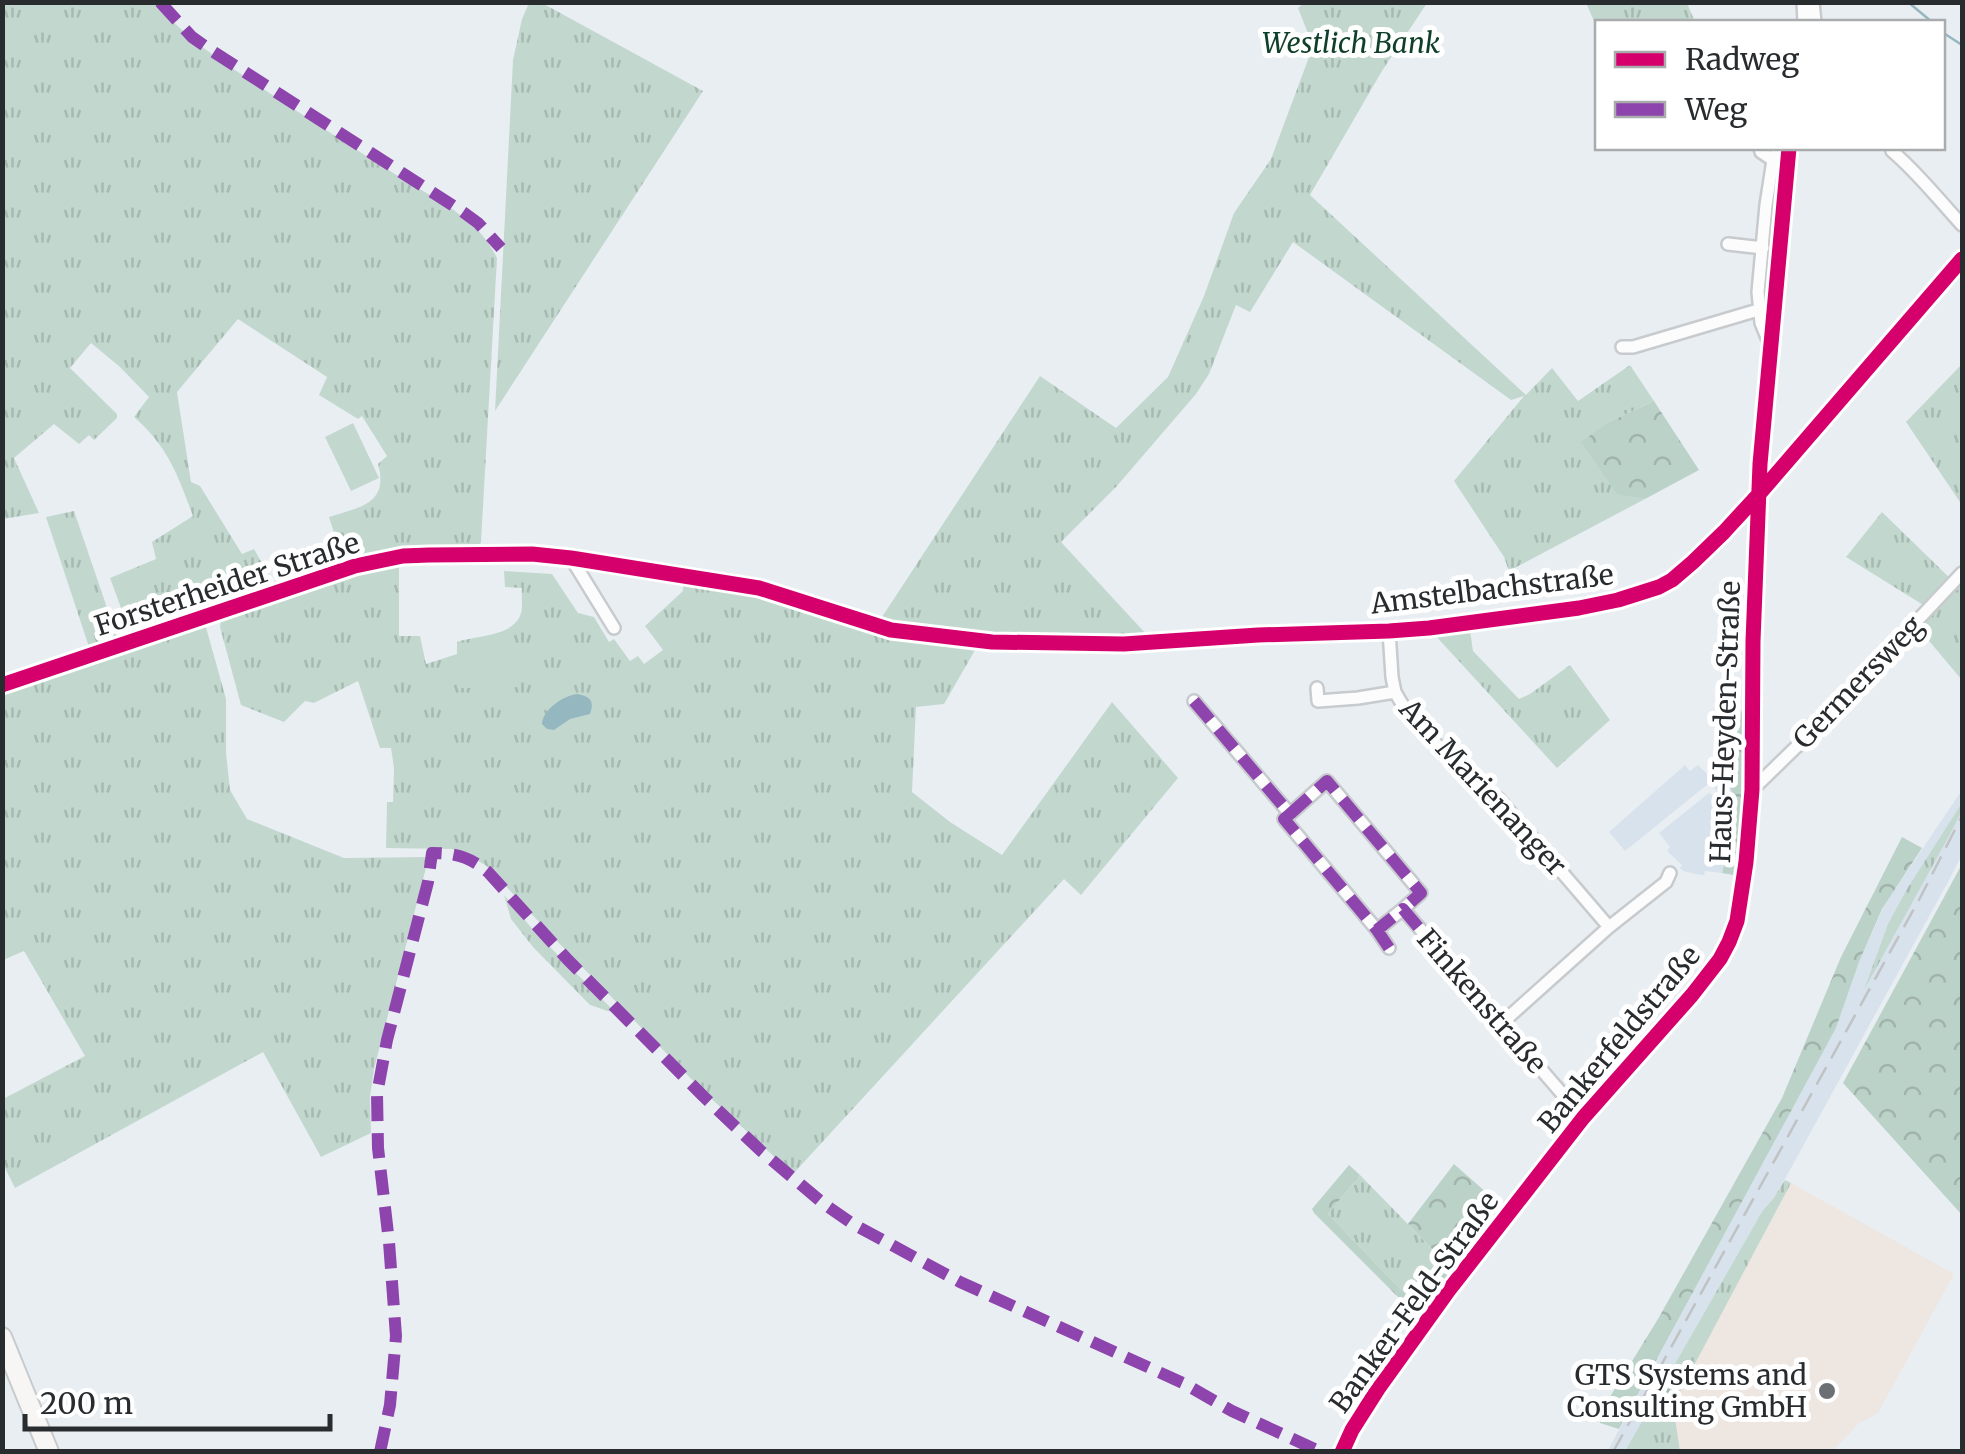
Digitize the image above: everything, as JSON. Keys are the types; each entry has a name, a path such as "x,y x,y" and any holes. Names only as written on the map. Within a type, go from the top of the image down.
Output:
{"main road":[{"path":"2,1337 49,1452"}],"street":[{"name":"Haus-Heyden-Straße","path":"1736,921 1752,790 1760,464 1789,150"},
{"path":"1892,152 1912,168 1962,225"},
{"name":"Haus-Heyden-Straße","path":"1772,342 1764,334 1758,292 1766,205 1776,154"},
{"path":"1728,244 1764,248"},
{"name":"Amstelbachstraße","path":"1182,640 1429,628 1579,608 1644,593 1672,580 1759,494 1962,259"},
{"path":"1622,346 1758,310"},
{"path":"1760,464 1767,472 1777,473"},
{"name":"Forsterheider Straße","path":"2,686 211,613 403,556 532,554 571,558 759,588 891,630 992,642 1093,644 1182,640"},
{"path":"571,558 614,628"},
{"name":"Germersweg","path":"1752,790 1824,720 1962,573"},
{"name":"Am Marienanger","path":"1389,631 1395,692 1404,709 1463,774 1499,799 1608,927"},
{"name":"Am Marienanger","path":"1317,688 1318,701 1395,692"},
{"name":"Finkenstraße","path":"1194,701 1290,814 1284,820 1390,948"},
{"path":"1290,814 1327,782 1420,893 1404,909"},
{"path":"1502,1022 1608,927 1666,882 1670,874"},
{"name":"Finkenstraße","path":"1377,930 1404,909 1583,1118"},
{"name":"Bankerfeldstraße","path":"1530,1184 1720,960 1736,921"},
{"name":"Banker-Feld-Straße","path":"1342,1452 1352,1430 1419,1330 1530,1184"}],"shaded area":[{"path":"1730,746 1729,785 1737,802 1722,873 1705,871 1700,875 1683,871 1659,833 1709,793 1717,791 1713,786 1727,775"},
{"path":"1685,765 1690,771 1698,765 1713,780 1625,851 1609,832"},
{"path":"1962,790 1962,855 1949,880 1785,1179 1763,1210 1625,1451 1607,1452 1836,1028 1884,906"},
{"path":"1791,1183 1954,1274 1878,1413 1858,1424 1833,1451 1680,1451 1672,1405"}],"green space":[{"name":"Westlich Bank","path":"1305,2 1427,3 1382,71 1310,195 1526,395 1552,368 1578,401 1630,365 1654,401 1609,422 1616,493 1645,499 1509,571 1504,557 1454,481 1524,396 1511,400 1293,242 1250,312 1236,305 1209,374 1196,394 1116,487 1061,542 1148,636 1047,639 936,631 880,620 1040,376 1116,428 1168,377 1204,296 1234,213 1271,159 1309,57 1309,36 1298,8"},
{"path":"2,3 157,3 177,26 212,54 454,210 479,231 497,258 479,547 377,554 343,561 329,517 361,506 376,496 378,464 387,456 362,416 358,419 319,395 327,377 238,319 177,392 191,482 200,486 242,554 254,549 274,584 131,635 110,578 156,559 152,542 193,516 170,462 134,417 149,397 91,343 70,368 117,418 94,440 89,435 79,444 54,424 14,458 39,513 3,519"},
{"path":"529,3 542,3 703,91 495,411 513,60"},
{"path":"1586,3 1687,3 1694,20 1595,20 1595,23"},
{"path":"1962,364 1962,505 1906,422"},
{"path":"1654,401 1699,470 1645,499 1617,494 1581,442 1609,422"},
{"path":"353,423 379,478 351,491 325,437"},
{"path":"74,511 117,637 90,650 46,517"},
{"path":"1882,512 1956,584 1962,578 1962,680 1919,629 1933,611 1846,557"},
{"path":"399,563 399,636 420,636 426,664 457,654 457,642 503,631 517,621 522,610 522,588 505,587 504,571 552,574 578,613 594,617 609,642 614,639 630,661 638,656 644,664 663,650 645,626 683,591 683,579 978,645 944,704 916,707 912,792 1002,855 1112,702 1178,778 1081,895 1064,879 793,1174 704,1092 488,867 451,849 386,848 387,802 393,802 391,748 380,748 358,681 314,703 305,701 284,722 241,705 220,627 222,614 341,573"},
{"path":"204,620 226,699 230,790 247,819 344,858 428,860 374,1069 371,1133 321,1157 263,1052 15,1188 3,1164 3,1099 85,1056 24,951 3,960 3,692"},
{"path":"1470,630 1473,651 1519,699 1570,665 1610,720 1557,768 1433,633"},
{"path":"521,656 521,687 459,688 459,658"},
{"path":"1742,710 1741,807 1733,875 1722,873 1737,802 1729,785 1730,746"},
{"path":"1962,803 1949,836 1864,990 1888,924"},
{"path":"1902,837 1922,848 1882,909 1836,1028 1619,1429 1600,1423 1605,1405 1782,1098 1841,957"},
{"path":"1962,864 1962,1215 1843,1083"},
{"path":"504,895 534,931 617,1014 590,1005 533,947 511,919"},
{"path":"1454,1164 1504,1208 1420,1319 1312,1209 1349,1165 1360,1175 1328,1214 1410,1299 1441,1258 1408,1224"},
{"path":"1360,1175 1441,1258 1410,1299 1328,1214"},
{"path":"1785,1180 1791,1183 1673,1405 1680,1451 1625,1451 1763,1210"}],"water":[{"path":"577,694 590,700 590,714 570,719 554,730 542,724 555,704"}],"waterway":[{"path":"1908,2 1930,20"},
{"path":"1945,34 1962,45"}],"railway":[{"path":"1613,1452 1962,816"}],"marked path":[{"path":"160,2 192,37 463,212 501,248"},
{"path":"1194,701 1290,814 1284,819 1377,930 1403,909 1440,953"},
{"path":"1290,814 1327,781 1421,893 1403,909"},
{"path":"380,1452 390,1405 396,1336 378,1148 377,1094 432,853 462,857 488,872 568,960 703,1096 761,1151 853,1224 960,1282 1183,1383 1232,1411 1321,1452"},
{"path":"1377,930 1389,948"}],"cycle path":[{"path":"1342,1452 1378,1389 1449,1290 1583,1118 1692,995 1720,959 1737,921 1752,790 1760,464 1789,150"},
{"path":"2,685 355,566 403,556 532,554 571,558 759,588 891,630 992,642 1124,644 1389,631 1618,600 1672,580 1724,532 1962,259"}],"place":[{"name":"GTS Systems and Consulting GmbH","path":"1827,1391"}]}
